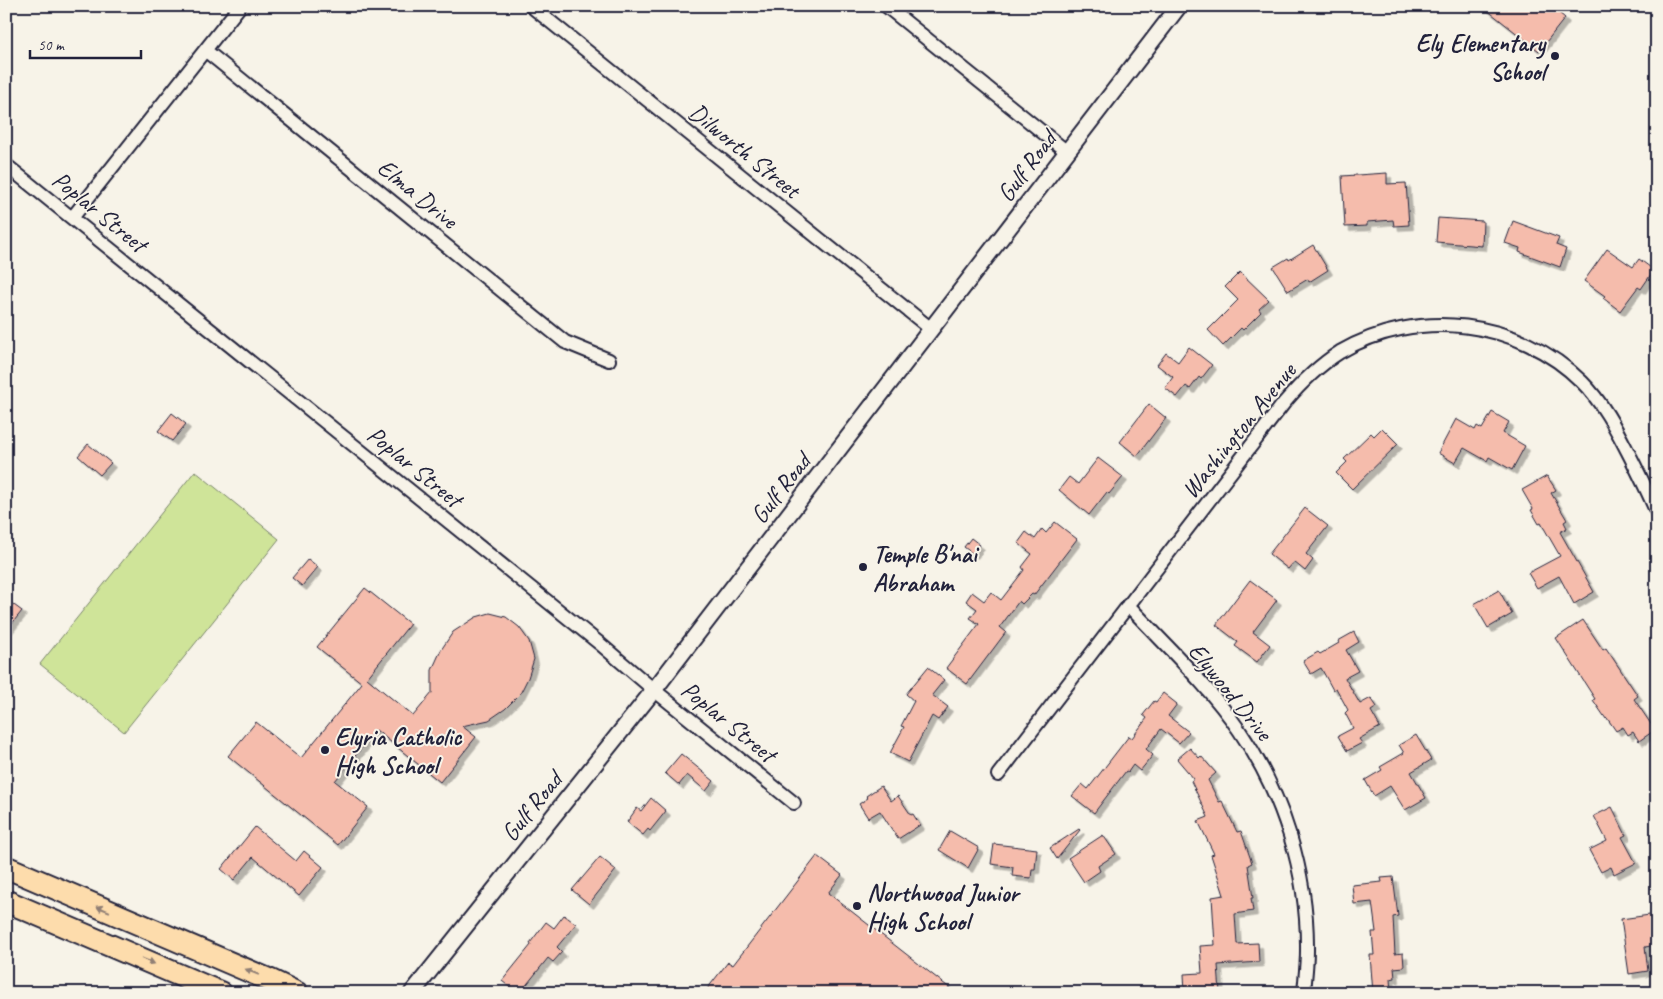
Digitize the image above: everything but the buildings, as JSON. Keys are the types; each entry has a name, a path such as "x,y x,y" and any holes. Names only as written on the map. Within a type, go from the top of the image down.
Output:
{"highway":[{"path":"6,868 297,993"},
{"path":"6,901 222,993"}],"street":[{"path":"72,218 240,6"},
{"name":"Dilworth Street","path":"530,6 931,330"},
{"path":"886,6 1067,152"},
{"name":"Gulf Road","path":"412,993 654,690 1179,6"},
{"name":"Elma Drive","path":"205,50 565,342 609,360"},
{"name":"Poplar Street","path":"6,165 592,637 654,690 794,803"},
{"name":"Washington Avenue","path":"998,775 1300,384 1326,362 1348,348 1372,337 1405,328 1440,324 1457,325 1491,331 1524,342 1554,359 1580,381 1603,407 1657,513"},
{"name":"Elywood Drive","path":"1128,605 1219,704 1243,737 1272,788 1285,820 1302,885 1306,918 1307,952 1304,993"}],"green space":[{"path":"195,471 279,539 124,732 40,664"}],"place":[{"name":"Ely Elementary School","path":"1555,56"},
{"name":"Temple B'nai Abraham","path":"863,567"},
{"name":"Elyria Catholic High School","path":"325,750"},
{"name":"Northwood Junior High School","path":"857,906"}]}
